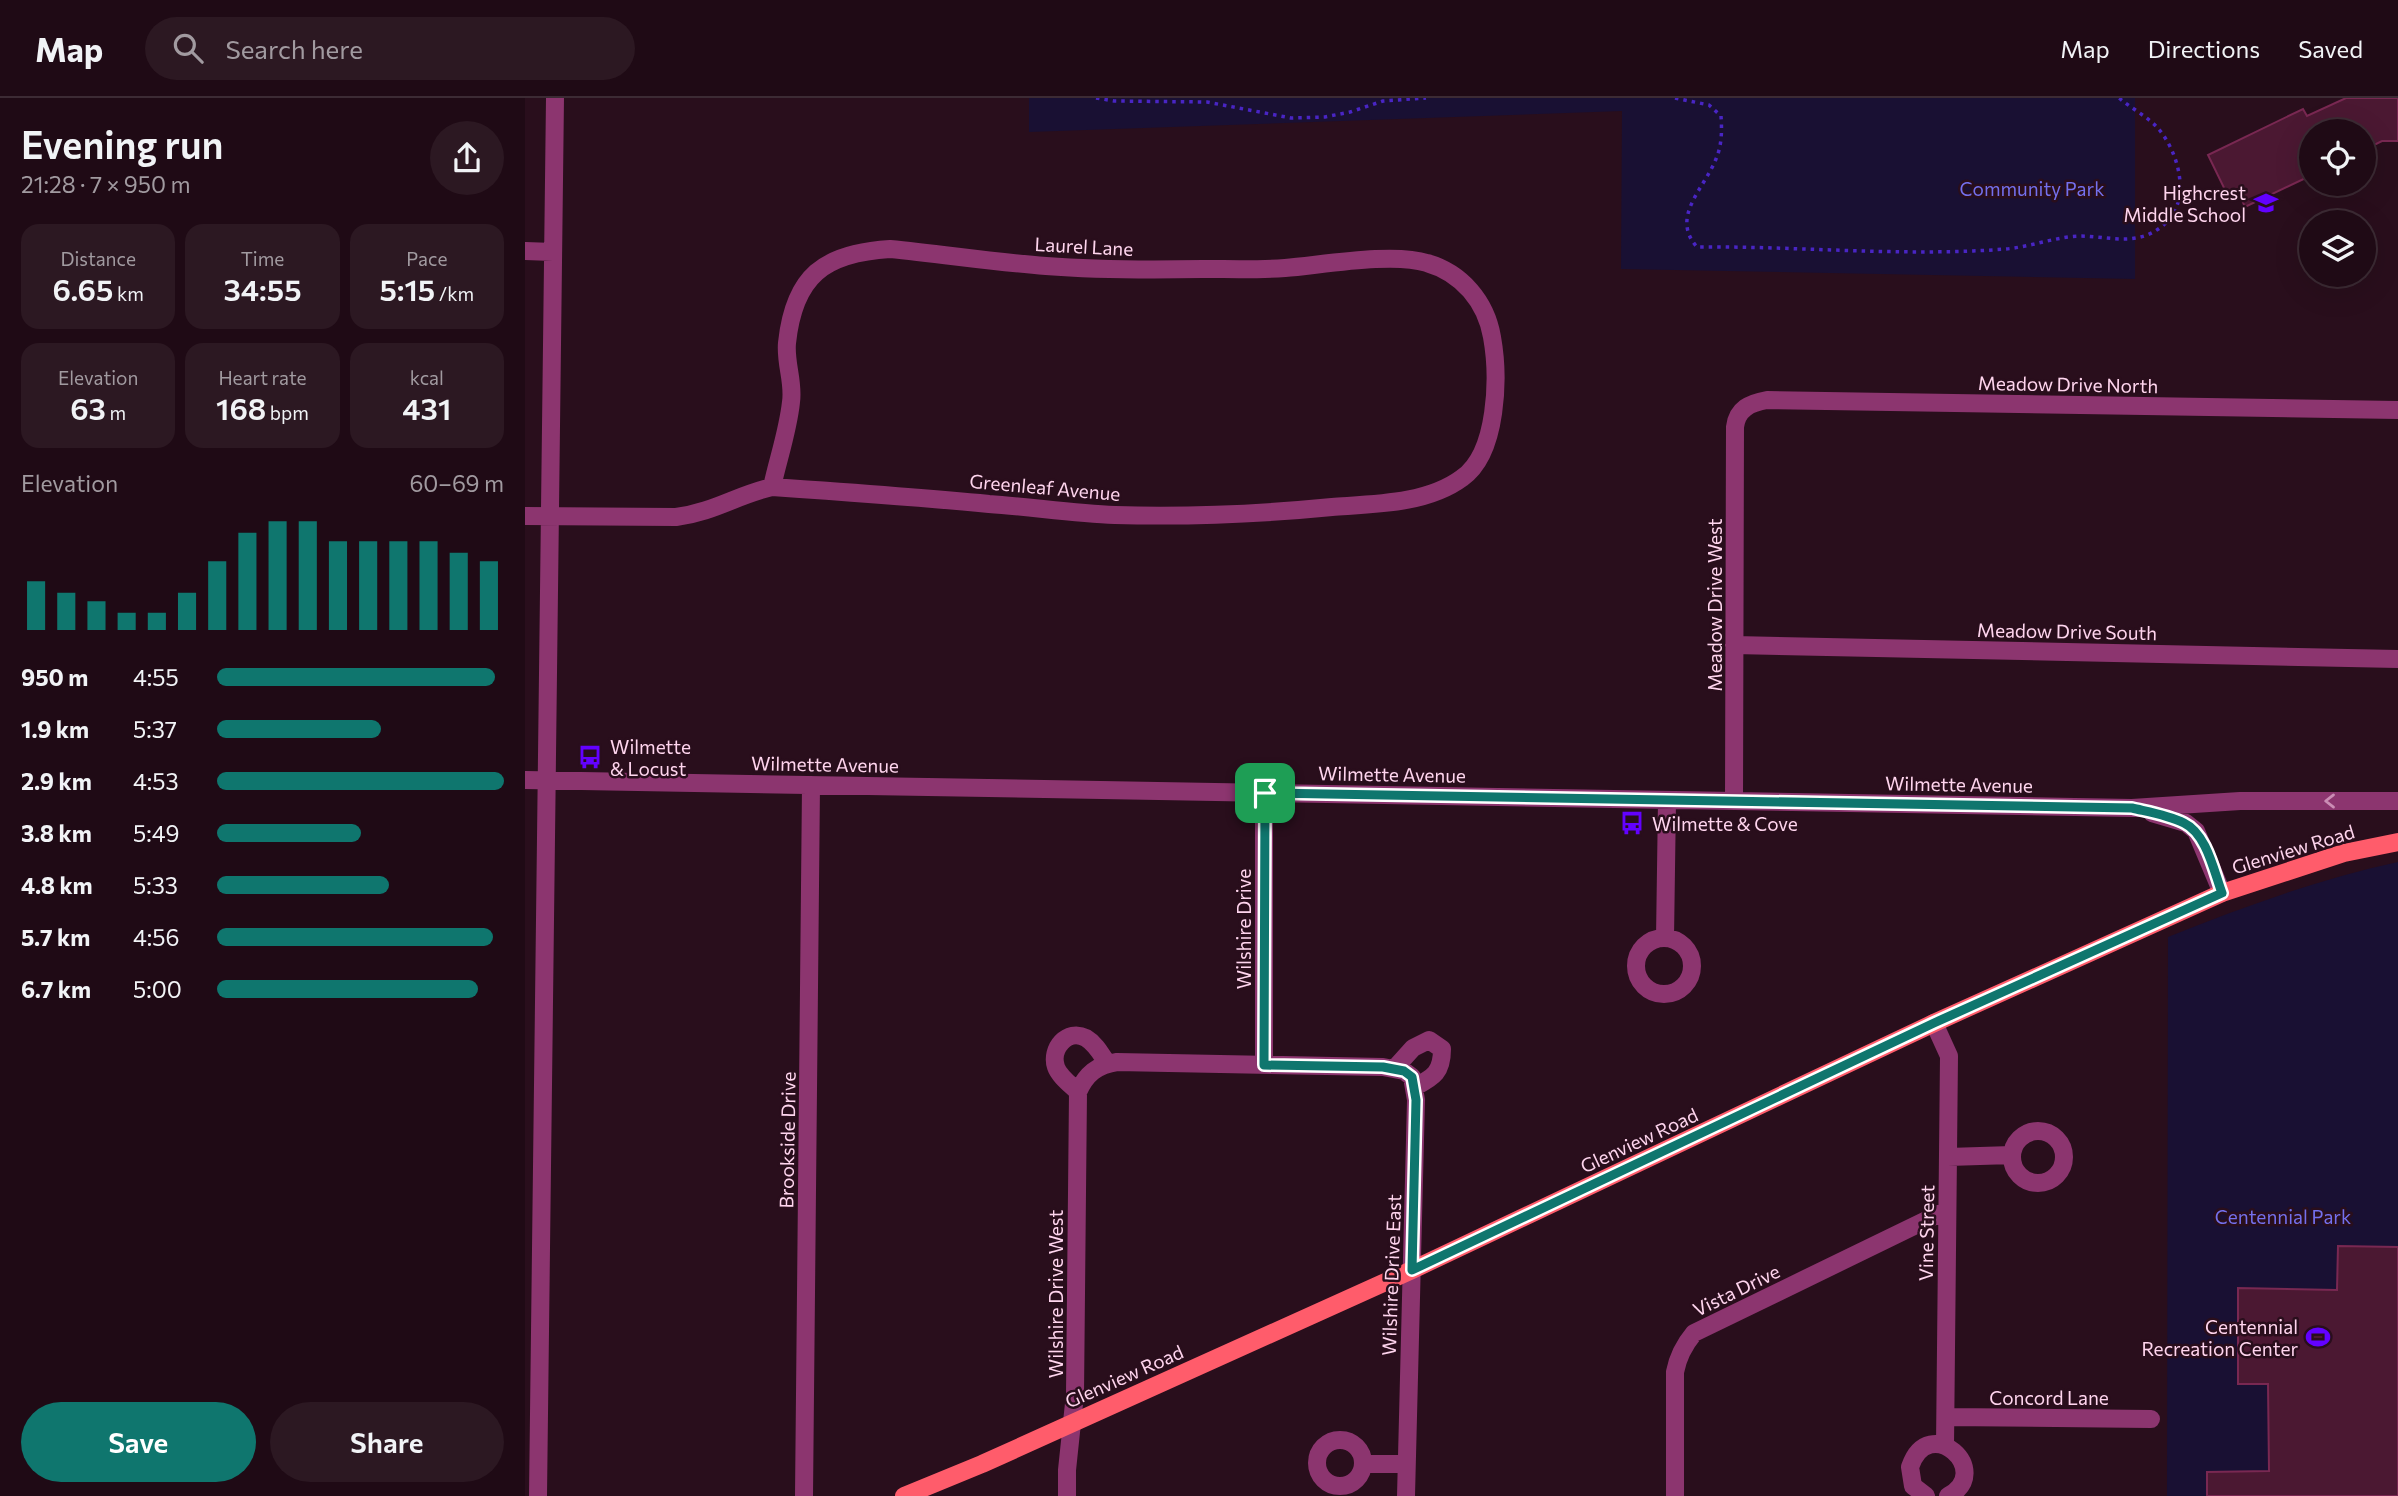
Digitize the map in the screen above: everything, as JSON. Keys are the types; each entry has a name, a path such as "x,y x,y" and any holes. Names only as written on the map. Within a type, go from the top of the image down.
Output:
{"main road":[{"name":"Glenview Road","path":"904,1496 1412,1270 1934,1023 2222,893 2344,853 2398,842"}],"street":[{"path":"538,1496 555,98"},
{"name":"Laurel Lane","path":"772,487 792,401 787,344 798,298 808,278 842,257 865,251 890,250 1047,267 1123,270 1278,268 1409,259 1427,263 1458,279 1472,291 1482,307 1492,340 1494,387"},
{"path":"525,251 553,252"},
{"name":"Greenleaf Avenue","path":"525,516 676,517 701,514 754,491 772,487 1114,515 1247,513 1376,504 1414,498 1442,489 1464,477 1476,464 1483,450 1491,426 1494,387"},
{"name":"Meadow Drive North","path":"1741,412 1748,405 1767,400 2398,410"},
{"name":"Meadow Drive West","path":"1734,801 1735,428 1736,419 1741,412"},
{"name":"Meadow Drive South","path":"1734,645 2398,659"},
{"name":"Wilmette Avenue","path":"525,780 2132,808 2240,801 2398,802"},
{"name":"Brookside Drive","path":"804,1496 811,785"},
{"name":"Wilshire Drive","path":"1264,1065 1265,793"},
{"path":"1665,938 1667,800"},
{"name":"Wilmette Avenue","path":"2132,808 2170,817 2186,823 2196,831 2222,893"},
{"name":"Vine Street","path":"1934,1023 1949,1056 1945,1446"},
{"path":"1107,1063 1096,1046 1084,1037 1071,1036 1059,1042 1054,1056 1056,1070 1078,1092 1088,1075 1107,1063 1395,1068 1412,1077 1415,1087 1434,1076 1442,1062 1442,1049 1429,1040 1413,1048 1395,1068"},
{"name":"Wilshire Drive East","path":"1406,1496 1415,1087"},
{"name":"Wilshire Drive West","path":"1067,1496 1075,1394 1078,1092"},
{"path":"1948,1157 2012,1155"},
{"name":"Vista Drive","path":"1675,1496 1675,1372 1685,1344 1694,1333 1948,1210"},
{"name":"Concord Lane","path":"1945,1417 2151,1419"},
{"path":"1926,1496 1913,1486 1910,1477 1913,1458 1927,1446 1945,1446 1959,1455 1964,1472 1959,1487 1948,1496"},
{"path":"1363,1464 1406,1464"}],"path":[{"path":"1096,98 1114,101 1207,102 1291,118 1325,117 1350,113 1383,101 1426,98"},
{"path":"1675,98 1710,105 1721,116 1722,134 1717,157 1685,223 1689,238 1697,247 1946,251 2033,245 2069,237 2093,236 2120,241 2162,227 2178,205 2181,178 2167,142 2156,127 2119,98"}],"green space":[{"name":"Community Park","path":"1029,98 2135,98 2135,279 1621,269 1622,111 1029,132"},
{"name":"Centennial Park","path":"2398,862 2398,1496 2167,1496 2168,937 2281,895"}],"building":[{"path":"2346,98 2398,98 2398,141 2382,141 2376,144 2376,119 2299,119 2299,181 2245,207 2237,189 2227,194 2208,155 2303,109 2307,116"},
{"name":"Centennial Recreation Center","path":"2338,1246 2398,1247 2398,1496 2207,1496 2207,1472 2269,1471 2268,1384 2238,1384 2238,1288 2337,1290"}],"place":[{"name":"Highcrest Middle School","path":"2266,203"},
{"name":"Wilmette & Locust","path":"590,757"},
{"name":"Wilmette & Cove","path":"1632,823"},
{"name":"Centennial Recreation Center","path":"2318,1337"}],"route":[{"path":"1265,793 2132,808 2170,817 2186,823 2196,831 2222,893 1934,1023 1412,1270 1416,1100 1412,1077 1404,1071 1383,1067 1264,1065 1265,793"}]}
